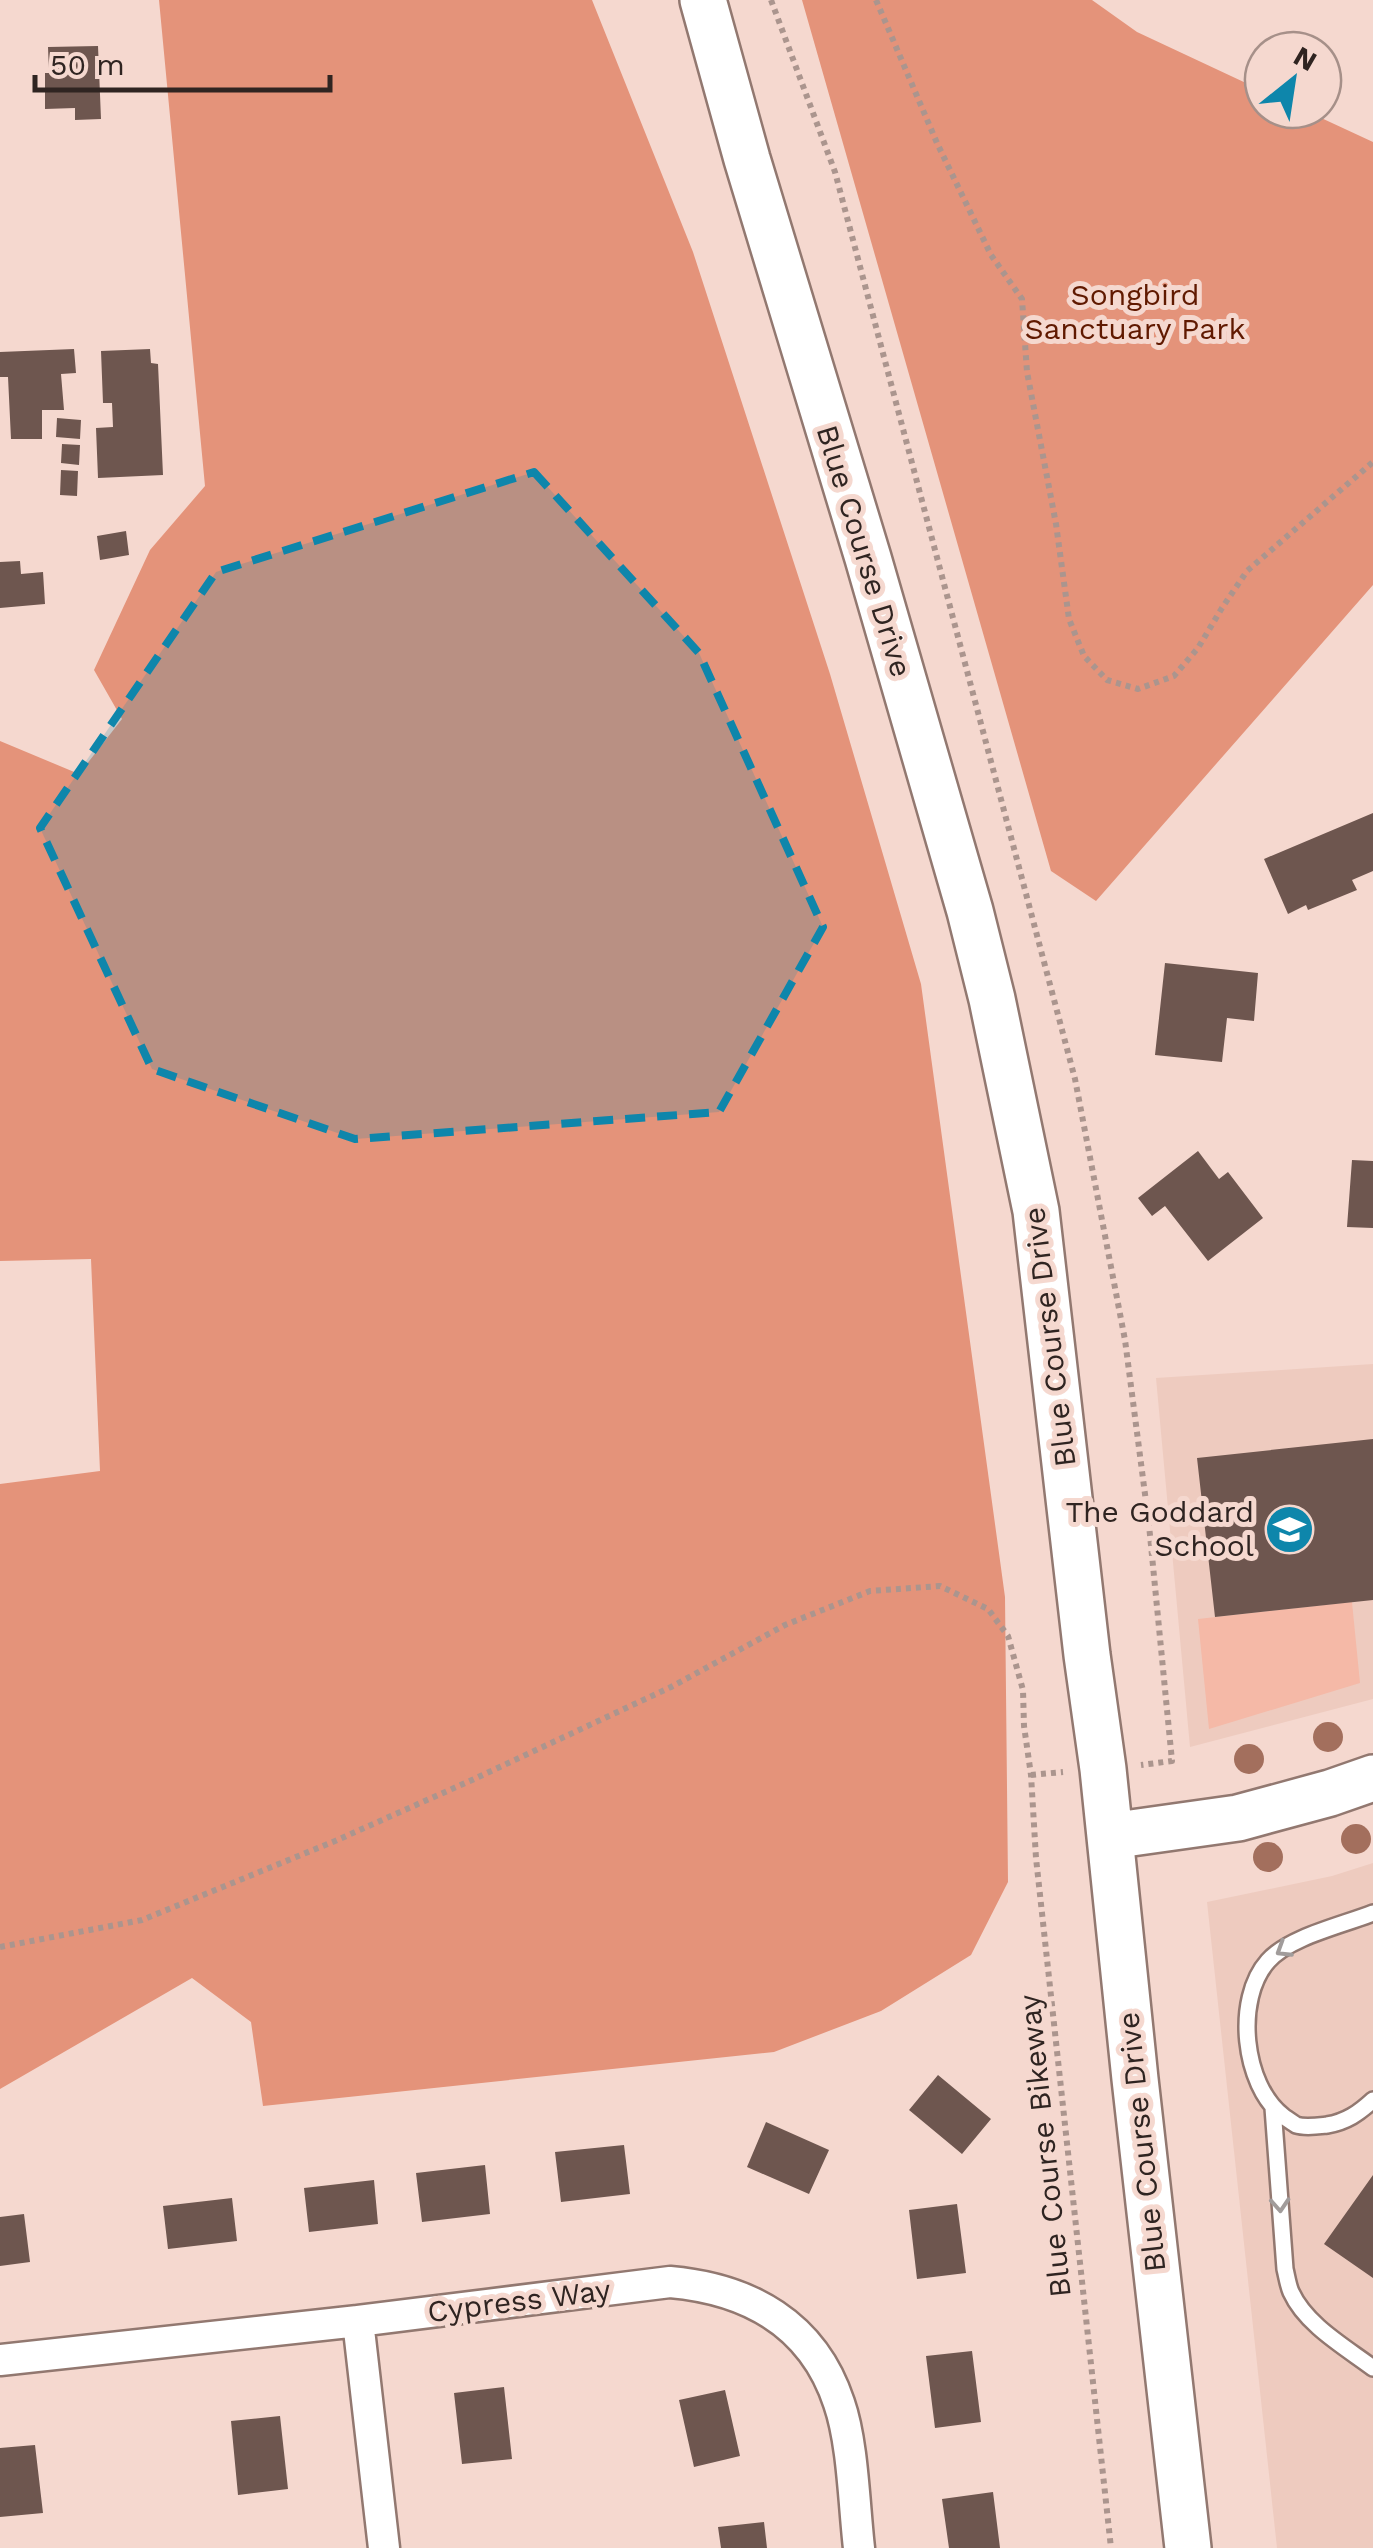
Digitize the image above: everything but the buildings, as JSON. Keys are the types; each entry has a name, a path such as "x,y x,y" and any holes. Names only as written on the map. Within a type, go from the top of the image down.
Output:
{"main road":[{"name":"Blue Course Drive","path":"685,0 747,159"},
{"name":"Blue Course Drive","path":"703,0 970,911 1004,1051 1036,1211 1188,2548"},
{"path":"1110,1836 1238,1818 1373,1778"}],"street":[{"name":"Cypress Way","path":"0,2360 670,2282 704,2285 736,2294 791,2326 812,2348 830,2378 848,2444 860,2548"},
{"path":"358,2321 384,2548"}],"lane":[{"path":"1373,1913 1290,1944 1269,1959 1255,1980 1248,2008 1247,2038 1255,2076 1273,2108 1296,2125 1340,2123 1360,2113 1373,2100"},
{"path":"1273,2108 1284,2269 1292,2293 1327,2333 1373,2368"}],"path":[{"path":"876,0 983,239 1022,299 1027,372 1056,524 1069,619 1084,656 1107,680 1138,689 1174,676 1198,648 1247,571 1373,462"},
{"name":"Blue Course Bikeway","path":"0,1947 142,1920 472,1780 671,1687 784,1625 870,1591 940,1586 988,1609 1008,1636 1024,1690 1036,1858 1111,2548"},
{"path":"1156,1764 1172,1761"},
{"path":"1031,1775 1068,1771"}],"highlighted area":[{"path":"534,472 699,653 823,927 719,1112 355,1139 152,1069 40,828 216,572"}],"shaded area":[{"path":"1373,1364 1373,1699 1190,1747 1156,1378"},
{"path":"1352,1602 1360,1683 1209,1729 1198,1619"},
{"path":"1373,1863 1373,2548 1277,2548 1207,1902 1332,1876"}],"green space":[{"path":"159,0 592,0 693,252 830,674 921,984 1005,1597 1008,1882 971,1955 881,2011 774,2052 263,2106 251,2022 192,1978 0,2089 0,1484 100,1471 91,1259 0,1261 0,741 79,774 122,719 94,670 150,550 205,486"},
{"name":"Songbird Sanctuary Park","path":"802,0 1092,0 1137,32 1243,82 1243,130 1343,128 1373,142 1373,585 1096,901 1051,871"}],"place":[{"name":"The Goddard School","path":"1289,1529"}]}
